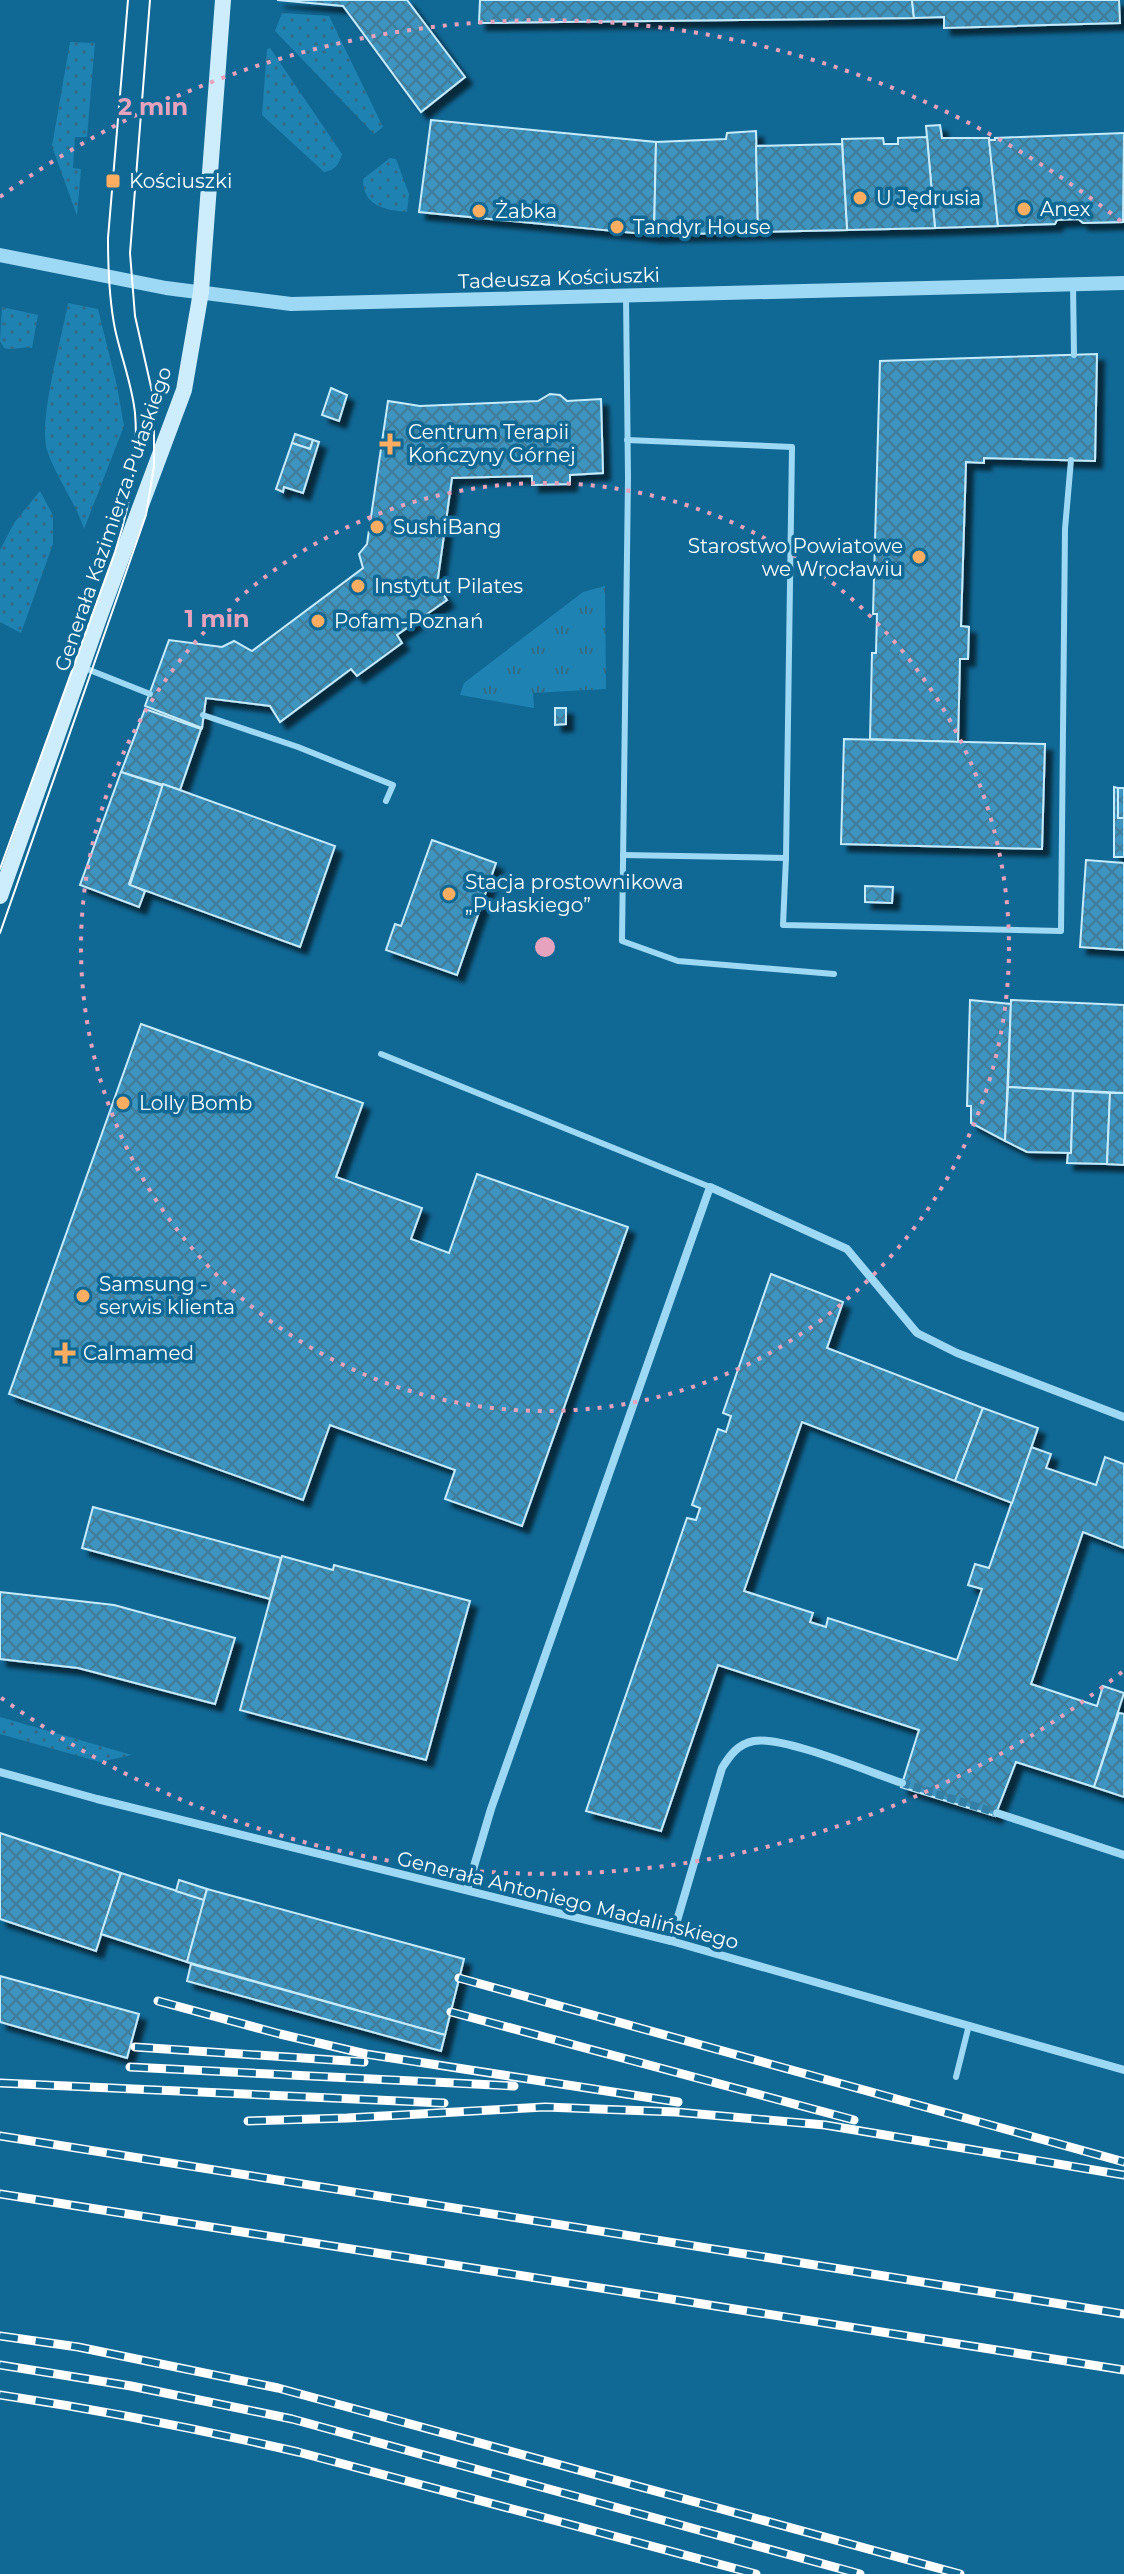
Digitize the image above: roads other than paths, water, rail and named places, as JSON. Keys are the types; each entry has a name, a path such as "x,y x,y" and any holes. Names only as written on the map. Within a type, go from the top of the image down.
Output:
{"main road":[{"name":"Generała Kazimierza Pułaskiego","path":"0,896 184,390 201,292 223,0"}],"street":[{"name":"Tadeusza Kościuszki","path":"0,255 166,288 291,304 1124,283"},
{"path":"467,1890 491,1809 710,1187 847,1249 917,1333 957,1353 1124,1417"},
{"path":"671,1941 722,1768 732,1751 752,1741 777,1741 902,1783"},
{"name":"Generała Antoniego Madalińskiego","path":"0,1772 97,1799 671,1941 1124,2070"},
{"path":"997,1813 1124,1855"}],"lane":[{"path":"1073,284 1074,355"},
{"path":"626,295 622,941 678,961 834,974"},
{"path":"627,440 792,447 783,925 1061,931 1065,529 1071,460"},
{"path":"82,667 150,694"},
{"path":"203,715 298,747 393,785 386,801"},
{"path":"623,855 786,858"},
{"path":"381,1054 710,1187"},
{"path":"956,2077 969,2025"}],"tunnel":[{"path":"902,1783 997,1813"}],"tram line":[{"path":"0,869 115,552 132,483 136,448 135,413 113,318 108,250 128,0"},
{"path":"0,933 146,515 154,466 154,400 135,316 130,253 150,0"}],"railway":[{"path":"459,1978 1124,2162"},
{"path":"158,2001 366,2054 678,2102"},
{"path":"451,2012 854,2120"},
{"path":"135,2047 364,2062"},
{"path":"130,2067 514,2086"},
{"path":"0,2083 444,2103"},
{"path":"248,2121 545,2107 676,2112 825,2125 1124,2175"},
{"path":"0,2136 1124,2314"},
{"path":"0,2194 1124,2370"},
{"path":"0,2336 78,2347 278,2388 960,2574"},
{"path":"0,2365 131,2386 292,2419 860,2574"},
{"path":"0,2395 149,2420 298,2452 756,2574"}],"place":[{"name":"Kościuszki","path":"113,181"},
{"name":"U Jędrusia","path":"860,198"},
{"name":"Anex","path":"1024,209"},
{"name":"Żabka","path":"479,211"},
{"name":"Tandyr House","path":"617,227"},
{"name":"Centrum Terapii Kończyny Górnej","path":"390,444"},
{"name":"SushiBang","path":"377,527"},
{"name":"Starostwo Powiatowe we Wrocławiu","path":"919,557"},
{"name":"Instytut Pilates","path":"358,586"},
{"name":"Pofam-Poznań","path":"318,621"},
{"name":"Stacja prostownikowa „Pułaskiego”","path":"449,894"},
{"name":"Lolly Bomb","path":"123,1103"},
{"name":"Samsung - serwis klienta","path":"83,1296"},
{"name":"Calmamed","path":"65,1353"}]}
